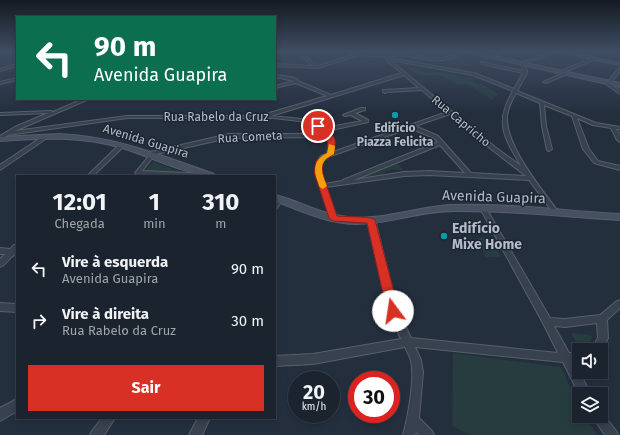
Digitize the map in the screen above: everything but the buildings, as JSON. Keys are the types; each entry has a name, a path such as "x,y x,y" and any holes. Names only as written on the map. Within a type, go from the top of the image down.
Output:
{"main road":[{"path":"551,71 608,84 620,85"},
{"name":"Avenida Guapira","path":"0,138 16,133 45,137 83,137 121,146 207,175"},
{"name":"Avenida Guapira","path":"276,200 333,218 357,221 440,208 483,208 620,217"}],"street":[{"name":"Rua Capricho","path":"400,71 508,160 530,176 556,213"},
{"path":"464,71 595,124 620,128"},
{"path":"522,71 525,72 516,92 507,106 506,124 512,146 530,176"},
{"path":"558,73 562,71"},
{"path":"618,71 608,84 620,93"},
{"path":"263,116 403,74"},
{"path":"545,82 565,74"},
{"path":"276,76 293,78 296,82 332,96"},
{"path":"613,76 620,77"},
{"path":"0,83 16,79"},
{"path":"276,87 296,82"},
{"path":"385,92 384,91 422,89"},
{"path":"16,133 85,100"},
{"path":"542,102 544,126 549,149"},
{"path":"345,115 363,109"},
{"path":"0,114 57,112"},
{"path":"333,218 318,172 318,166 323,157 451,112"},
{"path":"324,130 366,121 351,113"},
{"name":"Rua Rabelo da Cruz","path":"0,138 7,134 122,117 263,116 300,120 324,130 330,135"},
{"path":"574,116 586,149 601,169"},
{"path":"410,126 436,137 469,174"},
{"path":"613,127 620,140"},
{"path":"330,135 332,142 330,154"},
{"name":"Rua Cometa","path":"149,155 229,136 330,135"},
{"path":"0,168 45,137"},
{"path":"343,184 345,181 441,143"},
{"path":"91,175 121,146"},
{"path":"149,155 138,173 186,175"},
{"path":"508,160 520,160"},
{"path":"596,162 620,168"},
{"path":"323,186 409,174 530,176"},
{"path":"483,208 548,321 581,387"},
{"path":"371,220 393,311 409,342 416,360 418,372 413,420 409,435"},
{"path":"0,251 16,250"},
{"path":"0,264 16,250"},
{"path":"548,321 566,323 602,319 620,303"},
{"path":"0,307 16,308"},
{"path":"600,343 603,338 602,319"},
{"path":"276,361 313,359 409,342 572,358"},
{"path":"0,415 16,406"},
{"path":"96,435 108,419"},
{"path":"195,435 203,419"},
{"path":"413,420 428,435"},
{"path":"603,423 612,435"}],"green space":[{"path":"414,71 454,74 461,78 480,77 484,79 471,80 476,84 482,84 498,94 492,100 468,84 459,85 440,75 418,76 420,75 415,74 416,72"},
{"path":"153,162 182,172 144,171"},
{"path":"397,163 403,170 389,170 385,172 384,175 348,183"},
{"path":"477,238 491,238 501,257 486,257"},
{"path":"571,333 589,335 592,337 590,343 576,343"},
{"path":"453,353 561,367 572,391 572,423 589,423 597,435 470,435 452,426"}],"slow traffic":[{"path":"323,186 318,172 318,166 323,157 330,154 331,146"}],"place":[{"name":"Edifício Piazza Felicita","path":"395,115"},
{"name":"Edifício Mixe Home","path":"444,236"}],"route":[{"path":"318,126 330,135 332,142 330,154 323,157 320,161 318,172 333,218 357,221 371,220 393,311"}]}
